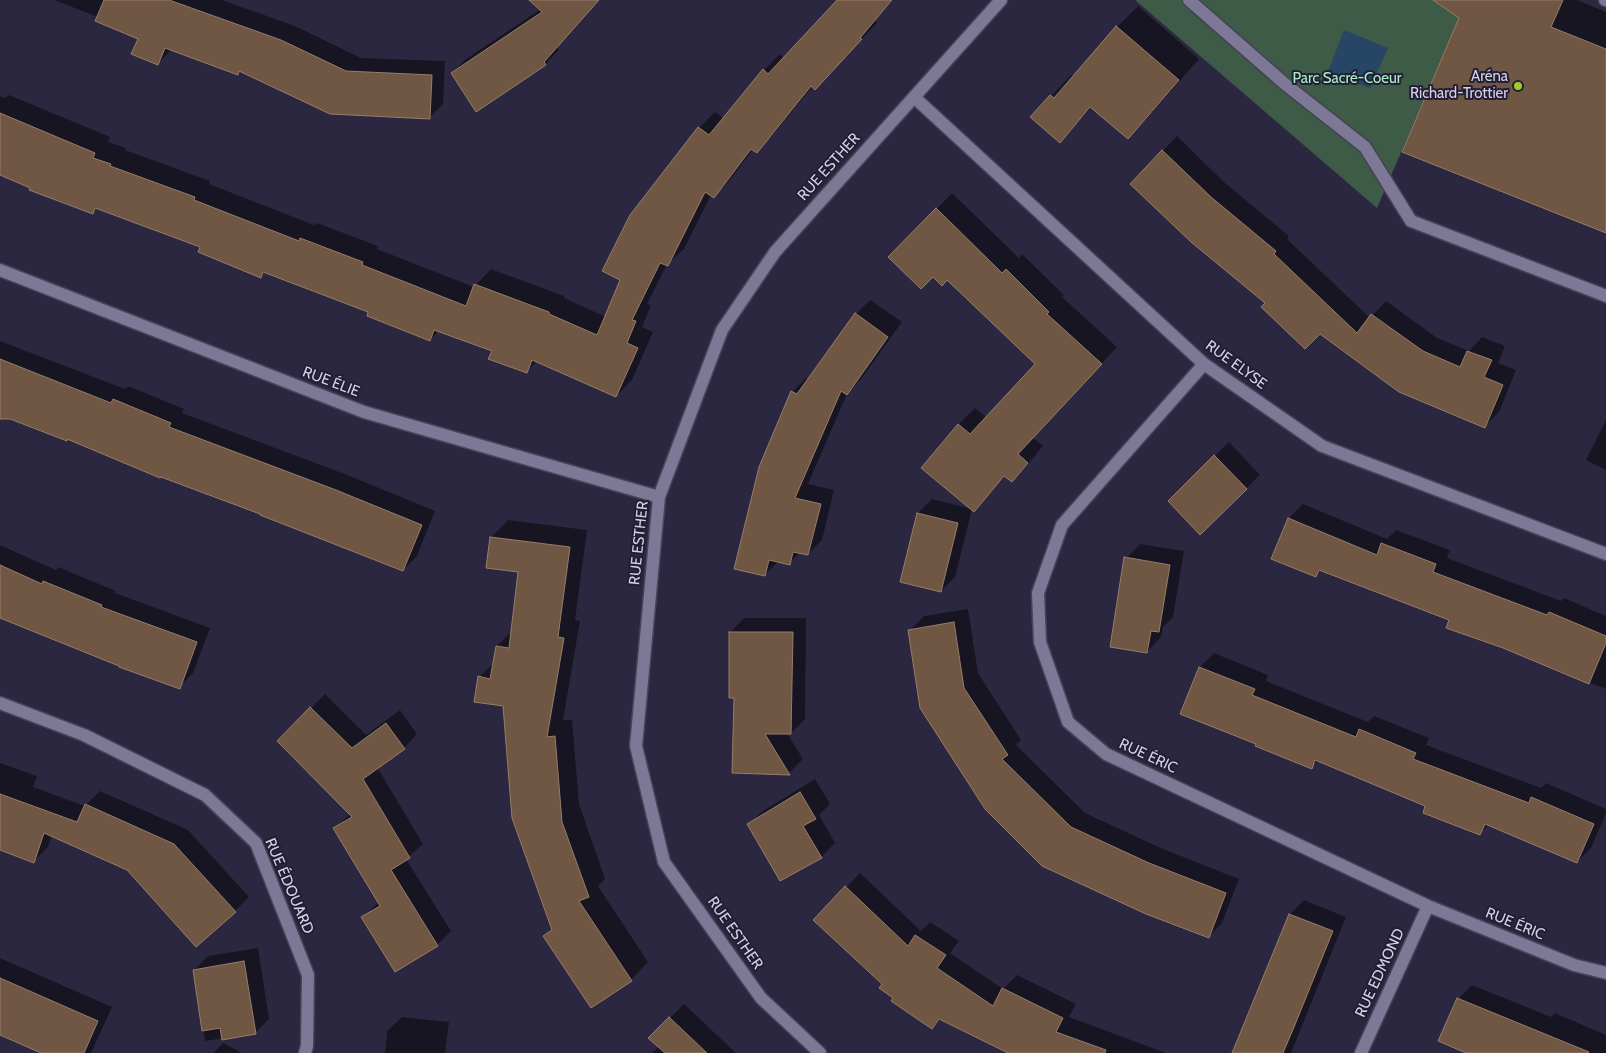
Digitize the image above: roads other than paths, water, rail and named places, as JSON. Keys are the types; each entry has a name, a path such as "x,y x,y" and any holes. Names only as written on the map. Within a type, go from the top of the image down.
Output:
{"street":[{"name":"RUE ESTHER","path":"820,1053 761,998 664,862 636,746 659,497 722,330 775,252 1002,0"},
{"path":"1189,0 1285,84 1365,147 1411,221 1606,296"},
{"name":"RUE ELYSE","path":"914,96 1204,364 1322,446 1606,554"},
{"name":"RUE ÉLIE","path":"0,270 364,412 659,497"},
{"name":"RUE ÉRIC","path":"1204,364 1062,525 1038,593 1040,642 1068,722 1106,754 1428,906 1574,965 1606,973"},
{"name":"RUE ÉDOUARD","path":"0,703 84,735 205,795 256,842 308,975 305,1053"},
{"name":"RUE EDMOND","path":"1360,1053 1428,906"}],"water":[{"path":"1344,30 1388,48 1370,88 1328,72"}],"place":[{"name":"Aréna Richard-Trottier","path":"1518,86"}],"park label":[{"name":"Parc Sacré-Coeur","path":"1347,79"}]}
